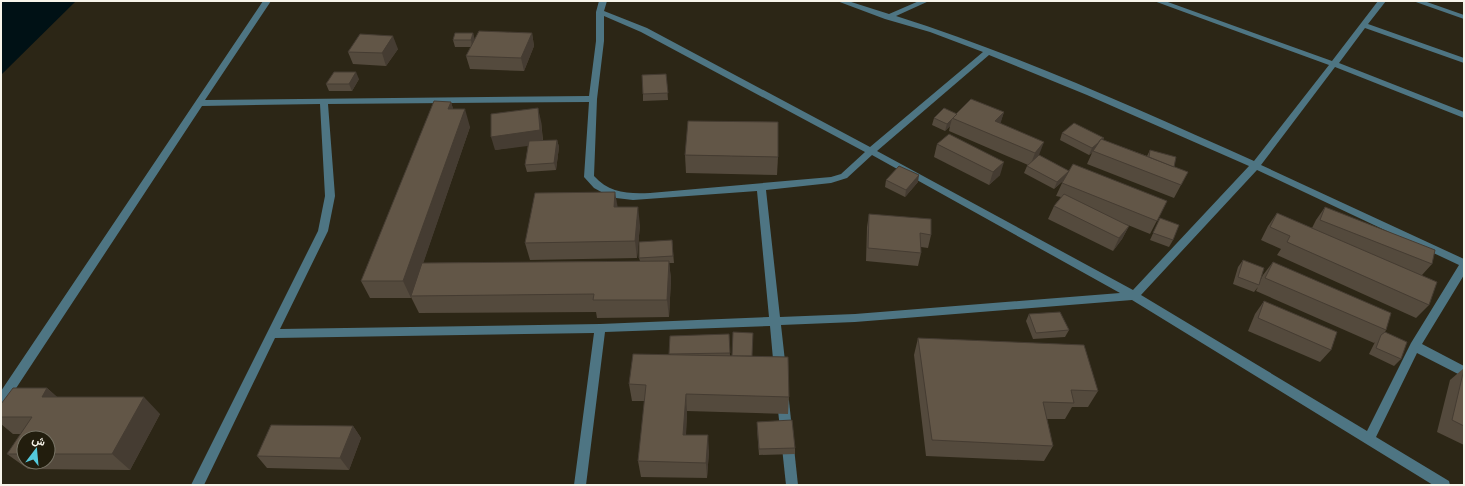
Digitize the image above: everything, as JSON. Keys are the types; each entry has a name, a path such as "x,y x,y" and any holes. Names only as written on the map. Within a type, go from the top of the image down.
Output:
{"street":[{"path":"1,401 201,103 267,1"},
{"path":"602,1 600,12 600,41 593,99 589,177 594,184 602,190 616,195 634,197 761,188 837,179 844,176 871,150 988,52"},
{"path":"841,1 988,52 1256,165 1464,263"},
{"path":"888,17 925,1"},
{"path":"1158,1 1334,64 1464,115"},
{"path":"272,334 600,328 855,318 1134,296 1256,165 1382,1"},
{"path":"1417,1 1464,17"},
{"path":"600,12 644,30 871,150 1134,296 1444,485"},
{"path":"1364,25 1464,61"},
{"path":"201,103 324,103 593,99"},
{"path":"197,485 323,231 330,196 324,103"},
{"path":"761,188 792,485"},
{"path":"1369,439 1415,346 1464,266"},
{"path":"580,485 600,328"},
{"path":"1415,346 1464,372"}],"shaded area":[{"path":"1,1 76,1 1,75"}],"building":[{"path":"479,31 532,33 521,58 466,56"},
{"path":"455,33 473,33 471,40 453,40"},
{"path":"360,34 393,36 382,53 348,52"},
{"path":"334,72 356,72 349,84 326,84"},
{"path":"666,74 668,93 643,94 642,75"},
{"path":"971,99 1004,112 995,121 1044,142 1035,153 952,118"},
{"path":"434,101 451,102 448,109 465,109 403,281 361,281"},
{"path":"538,108 540,130 491,137 491,114"},
{"path":"944,108 957,114 947,124 934,118"},
{"path":"688,121 778,122 778,157 685,155"},
{"path":"1074,123 1104,138 1092,148 1062,133"},
{"path":"949,134 1004,162 993,172 937,144"},
{"path":"1101,139 1188,172 1181,185 1093,151"},
{"path":"557,140 554,163 525,165 529,141"},
{"path":"1150,150 1176,157 1174,167 1149,157"},
{"path":"1039,155 1069,171 1057,182 1027,166"},
{"path":"1073,164 1167,201 1157,221 1062,183"},
{"path":"899,166 919,175 906,190 886,180"},
{"path":"615,192 614,207 638,207 635,241 525,243 535,193"},
{"path":"1064,194 1129,226 1119,238 1054,206"},
{"path":"1325,207 1435,250 1432,264 1320,220"},
{"path":"1277,213 1437,282 1429,305 1287,242 1290,236 1270,227"},
{"path":"869,214 931,219 931,235 920,233 921,253 868,248"},
{"path":"1160,218 1179,225 1173,240 1153,233"},
{"path":"672,240 673,256 639,258 639,242"},
{"path":"1243,260 1264,268 1259,285 1238,277"},
{"path":"669,261 667,300 593,300 594,294 411,296 422,263"},
{"path":"1273,262 1391,313 1386,330 1265,278"},
{"path":"1264,301 1337,332 1331,350 1258,318"},
{"path":"1060,312 1069,330 1036,333 1029,314"},
{"path":"733,332 753,333 752,356 732,356"},
{"path":"1385,332 1407,342 1401,359 1376,348 1381,335"},
{"path":"729,334 730,353 669,354 670,336"},
{"path":"918,338 1084,345 1098,391 1071,390 1074,403 1043,402 1053,446 932,440"},
{"path":"633,354 788,357 789,397 686,394 683,435 708,435 706,463 638,461 646,385 629,384"},
{"path":"1464,369 1464,426 1452,420"},
{"path":"13,388 47,388 42,397 144,397 112,454 56,454 56,430 23,430 32,417 1,417 1,404"},
{"path":"792,420 795,448 759,449 757,422"},
{"path":"271,425 353,426 340,458 257,456"},
{"path":"16,441 16,454 7,454"}]}
